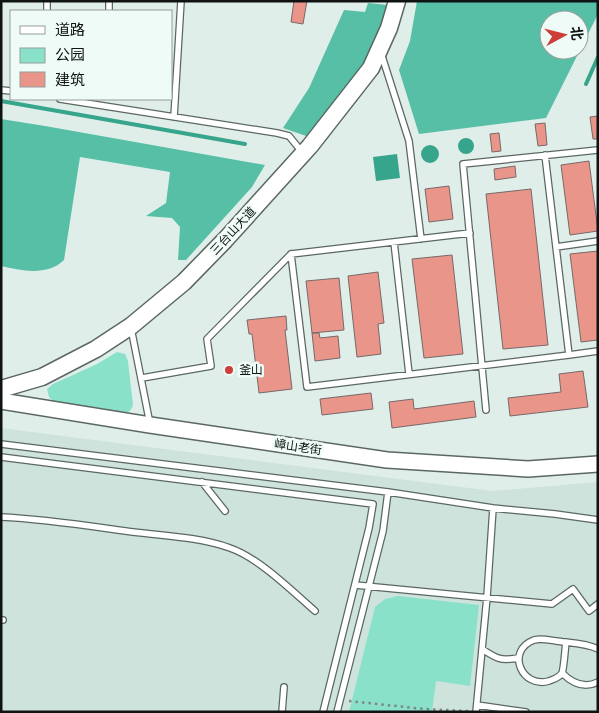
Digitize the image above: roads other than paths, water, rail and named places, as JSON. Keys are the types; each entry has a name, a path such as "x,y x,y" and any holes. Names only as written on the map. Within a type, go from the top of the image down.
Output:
{"main road":[{"name":"三台山大道","path":"1,388 42,377 109,342 184,282 225,240 303,153 371,68 389,28 397,1"}],"street":[{"name":"嶂山老街","path":"1,401 387,460 528,469 598,464"}],"lane":[{"path":"174,117 181,1"},
{"path":"380,49 409,141 421,239"},
{"path":"66,100 289,136 303,153"},
{"path":"486,410 463,164 598,150"},
{"path":"545,155 569,355"},
{"path":"142,378 211,366 207,339 291,254 470,233"},
{"path":"556,247 598,241"},
{"path":"394,242 409,374"},
{"path":"291,254 307,386 598,351"},
{"path":"131,326 150,425"},
{"path":"1,444 598,520"},
{"path":"1,457 372,504 369,528 323,712"},
{"path":"202,482 225,511"},
{"path":"338,712 383,531 388,492"},
{"path":"493,508 487,597 476,709 526,712"},
{"path":"1,517 78,524 196,540 231,548 255,562 315,611"},
{"path":"355,585 552,604 573,589 589,611 598,604"},
{"path":"566,642 562,673 557,678 545,682 536,682 523,673 518,658 526,644 534,640 544,639 566,642 598,649"},
{"path":"482,649 496,658 505,660 518,658"},
{"path":"562,673 569,681 577,685 598,682"},
{"path":"282,712 284,687"}],"waterway":[{"path":"586,84 598,57"},
{"path":"1,101 245,144"}],"place":[{"name":"釜山","path":"229,370"}]}
